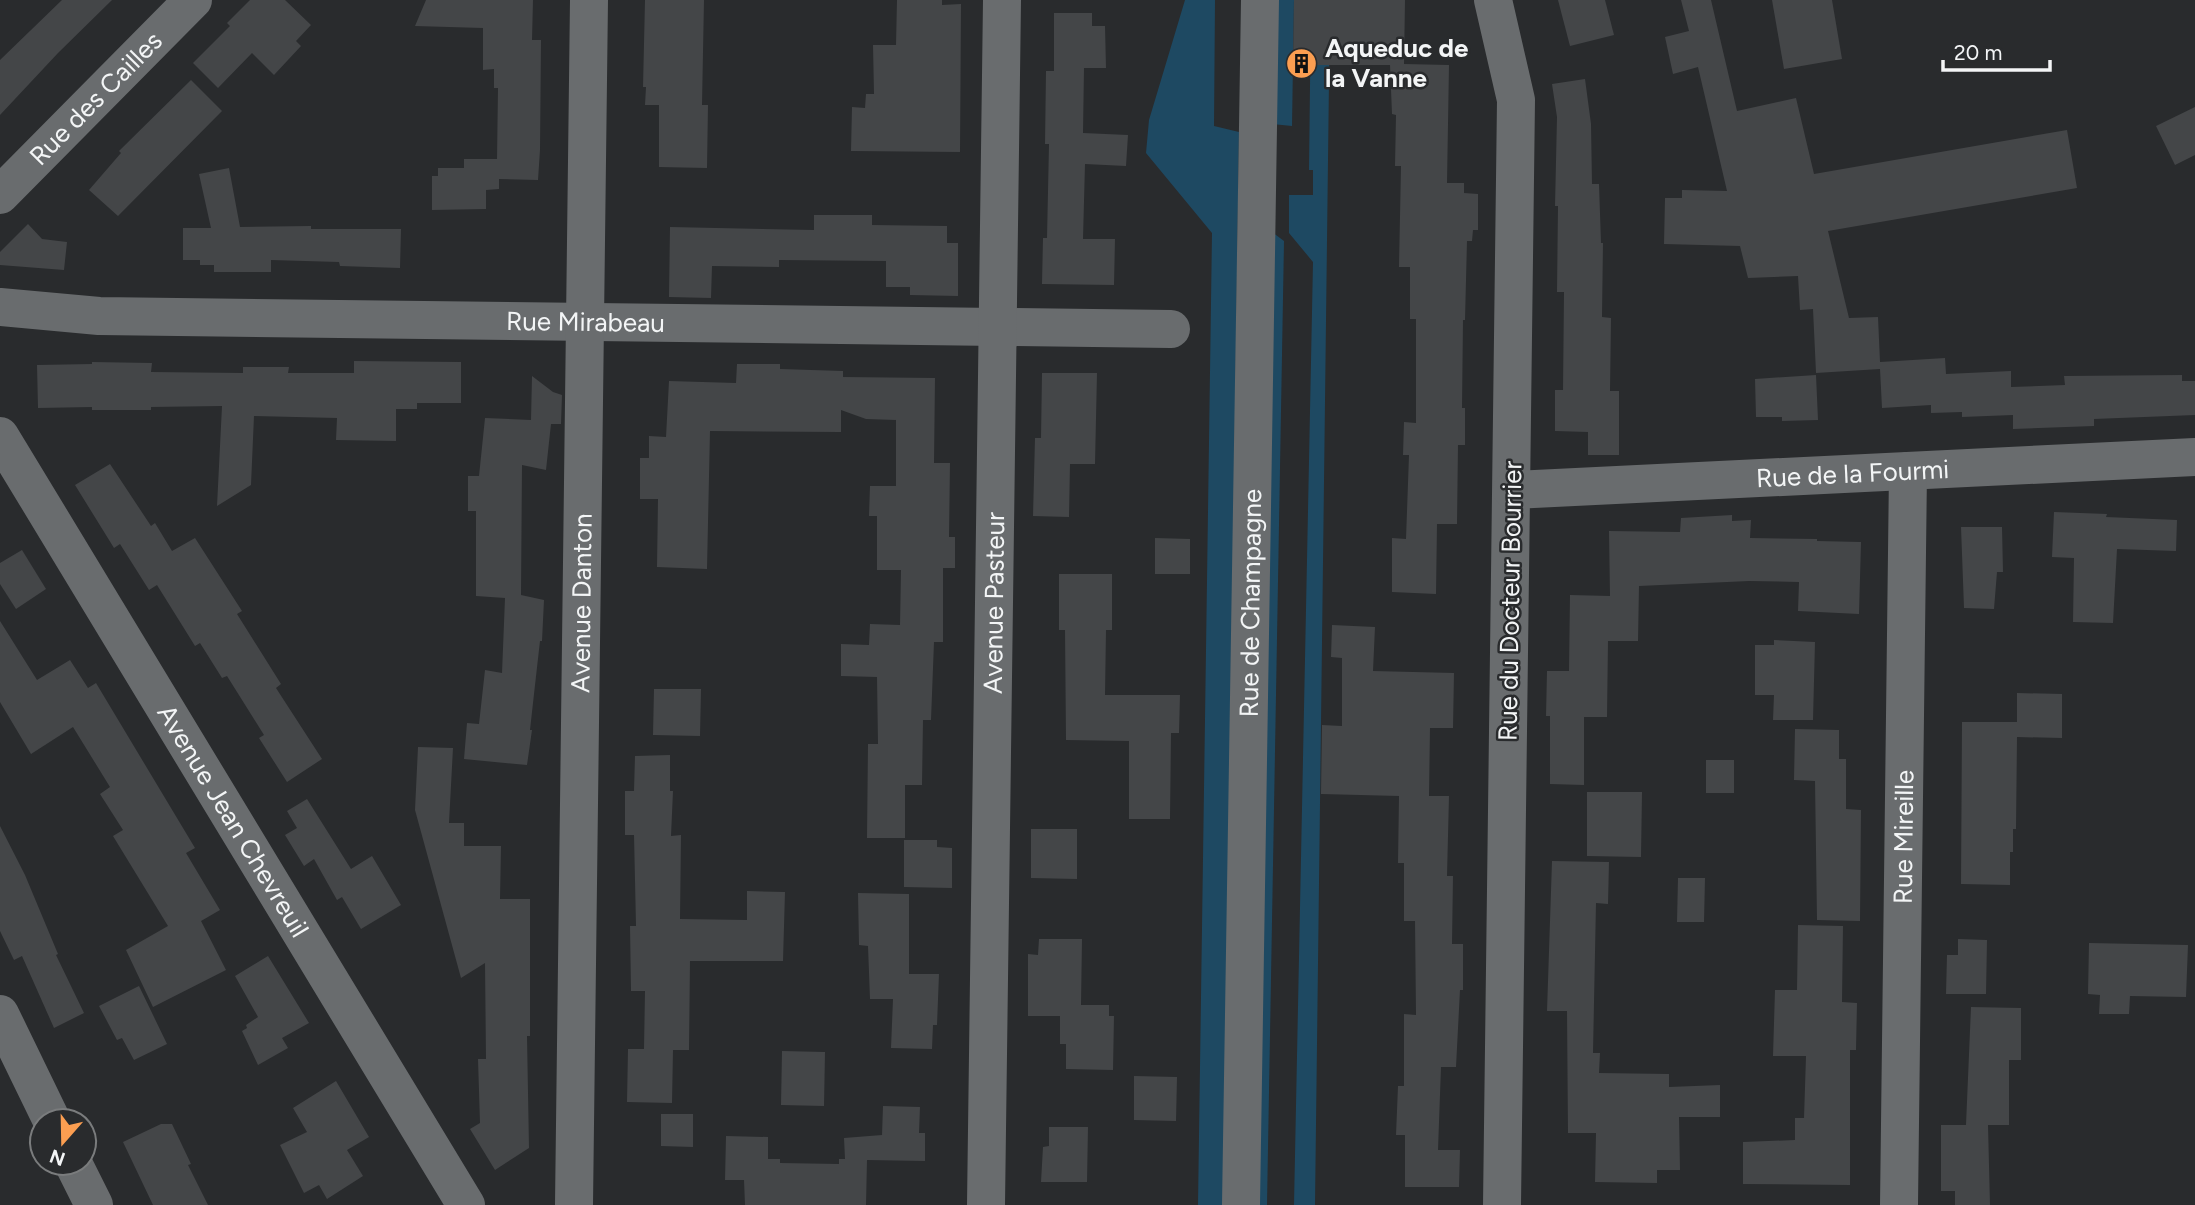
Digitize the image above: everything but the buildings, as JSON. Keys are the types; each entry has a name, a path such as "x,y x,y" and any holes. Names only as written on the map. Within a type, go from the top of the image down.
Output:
{"street":[{"name":"Rue des Cailles","path":"0,195 192,0"},
{"name":"Avenue Danton","path":"574,1205 589,0"},
{"name":"Avenue Pasteur","path":"986,1205 1002,0"},
{"name":"Rue de Champagne","path":"1241,1205 1260,0"},
{"name":"Rue du Docteur Bourrier","path":"1493,0 1516,100 1502,1205"},
{"name":"Rue Mirabeau","path":"0,307 99,316 1171,329"},
{"name":"Avenue Jean Chevreuil","path":"0,436 466,1205"},
{"name":"Rue de la Fourmi","path":"1512,490 2195,457"},
{"name":"Rue Mireille","path":"1899,1205 1908,471"},
{"path":"0,1014 45,1107"},
{"path":"80,1177 94,1205"}],"shaded area":[{"path":"1185,0 1215,0 1214,126 1239,132 1224,1205 1198,1205 1212,233 1146,153 1149,120"},
{"path":"1275,0 1294,0 1292,126 1272,124"},
{"path":"1311,0 1330,0 1315,1205 1294,1205 1313,262 1289,233 1289,195 1313,195 1313,170 1309,170"},
{"path":"1272,232 1284,241 1267,1205 1257,1205"}],"place":[{"name":"Aqueduc de la Vanne","path":"1302,63"}]}
